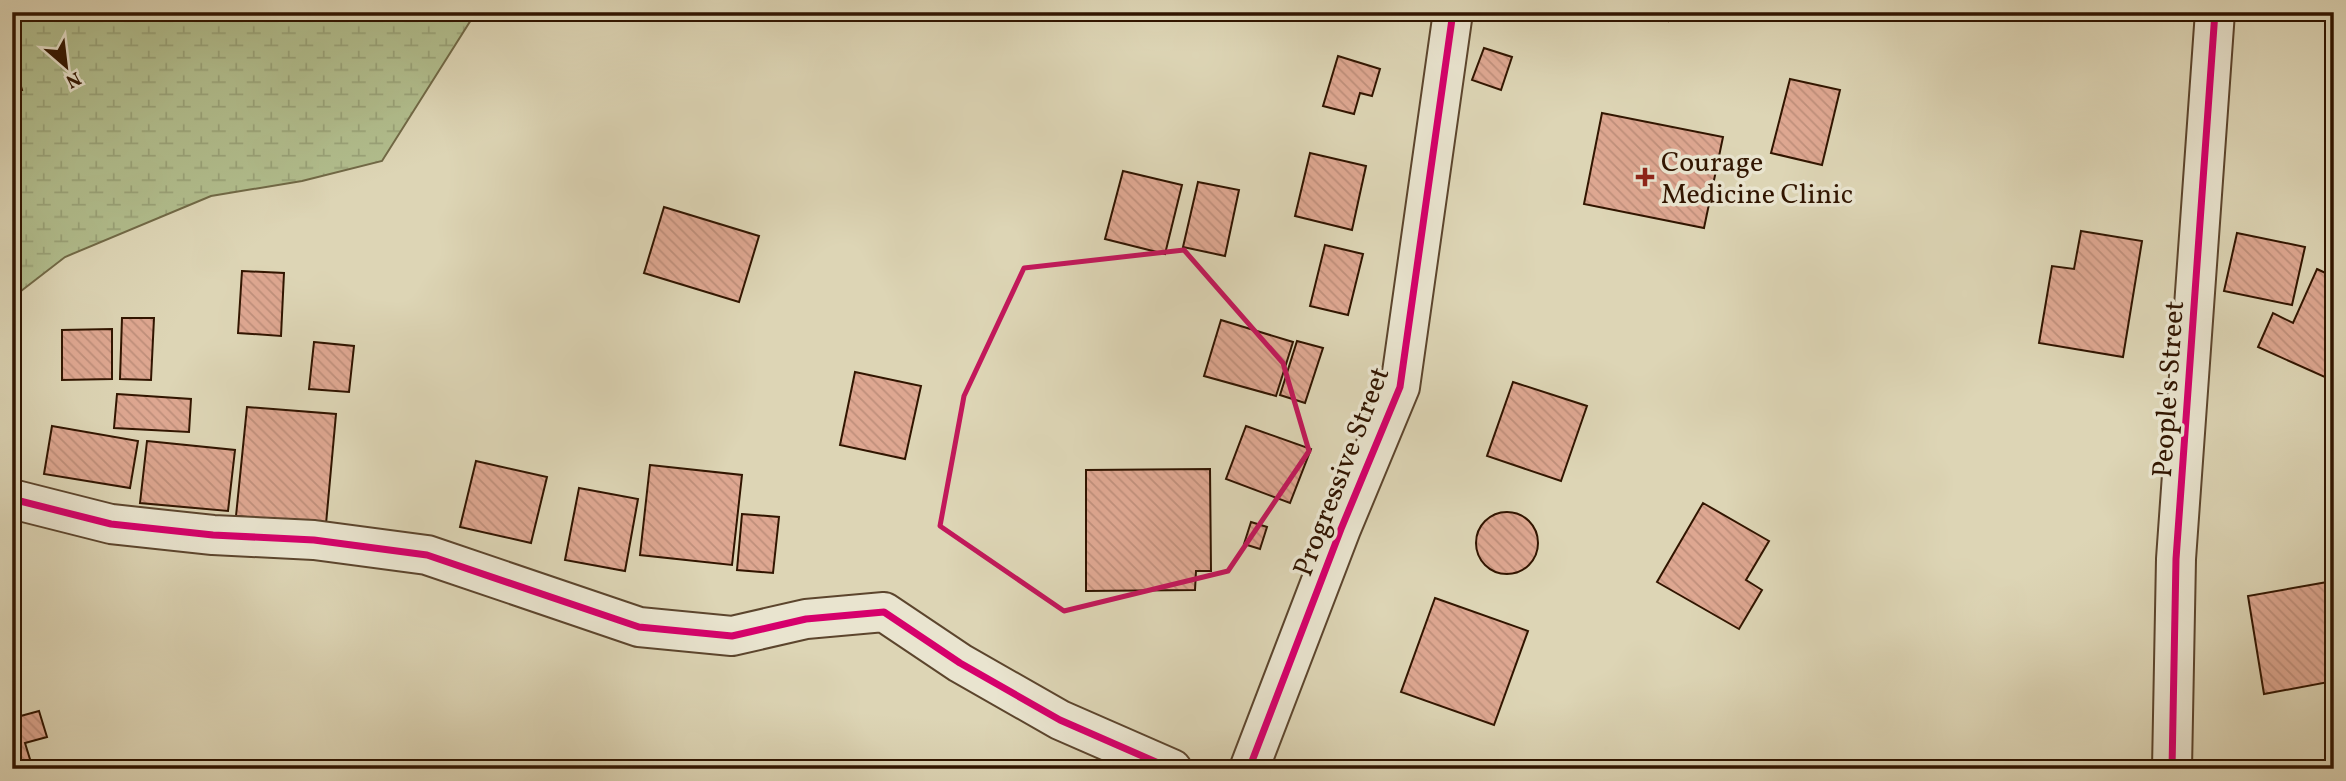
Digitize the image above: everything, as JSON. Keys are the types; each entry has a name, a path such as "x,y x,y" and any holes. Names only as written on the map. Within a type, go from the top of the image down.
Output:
{"street":[{"name":"Progressive Street","path":"1249,769 1341,529 1400,387 1453,12"},
{"name":"People's Street","path":"2172,769 2176,559 2215,12"},
{"path":"12,499 111,524 213,535 314,540 427,555 639,626 732,636 806,619 884,612 960,663 1060,720 1172,769"}],"highlighted area":[{"path":"1184,250 1283,363 1309,451 1228,571 1064,611 940,526 964,396 1024,268"}],"green space":[{"path":"12,12 476,12 382,161 302,181 211,196 65,257 12,298"}],"building":[{"path":"1632,12 1670,12 1668,21"},
{"path":"1484,48 1512,57 1501,90 1472,80"},
{"path":"12,55 22,90 12,93"},
{"path":"1338,56 1380,69 1372,96 1360,93 1354,114 1323,106"},
{"path":"1790,79 1840,90 1822,165 1771,153"},
{"path":"1602,113 1723,137 1704,228 1584,204"},
{"path":"1310,153 1366,166 1352,230 1295,216"},
{"path":"1123,171 1182,185 1165,254 1105,239"},
{"path":"1198,182 1239,190 1225,256 1183,247"},
{"path":"664,207 759,236 739,302 644,273"},
{"path":"2081,231 2142,241 2123,357 2039,343 2052,266 2074,269"},
{"path":"2237,233 2305,247 2292,305 2224,291"},
{"path":"1325,245 1363,254 1348,315 1310,306"},
{"path":"2317,269 2334,277 2334,365 2327,378 2258,347 2273,313 2293,323"},
{"path":"242,271 284,273 281,336 238,333"},
{"path":"122,318 154,318 151,380 120,379"},
{"path":"1221,320 1293,342 1276,396 1204,376"},
{"path":"112,329 112,379 62,380 62,330"},
{"path":"1297,341 1323,348 1305,403 1280,395"},
{"path":"314,342 354,346 349,392 309,389"},
{"path":"855,372 921,386 905,459 840,445"},
{"path":"1513,382 1587,406 1561,481 1487,456"},
{"path":"117,394 191,399 189,432 114,428"},
{"path":"247,407 336,414 326,524 236,516"},
{"path":"52,426 138,441 130,488 44,474"},
{"path":"1246,426 1311,449 1290,503 1226,479"},
{"path":"147,441 235,450 228,511 140,503"},
{"path":"476,461 547,477 531,543 460,527"},
{"path":"650,465 742,475 732,565 640,555"},
{"path":"1210,469 1211,571 1196,571 1195,590 1086,591 1086,470"},
{"path":"579,488 638,499 625,571 565,560"},
{"path":"1703,503 1769,541 1746,580 1762,590 1739,629 1657,582"},
{"path":"1507,512 1529,521 1538,543 1529,565 1507,574 1485,565 1476,543 1485,521"},
{"path":"742,514 779,517 773,573 737,570"},
{"path":"1251,522 1267,527 1260,549 1244,544"},
{"path":"2333,581 2334,681 2264,694 2248,596"},
{"path":"1435,598 1528,631 1494,725 1401,692"},
{"path":"12,700 17,717 39,711 47,737 25,743 33,769 12,769"}],"cycle path":[{"path":"1249,769 1341,529 1400,387 1453,12"},
{"path":"2172,769 2176,559 2215,12"},
{"path":"12,499 111,524 213,535 314,540 427,555 639,627 732,636 806,619 884,612 960,663 1060,720 1172,769"}],"place":[{"name":"Courage Medicine Clinic","path":"1645,177"}]}
